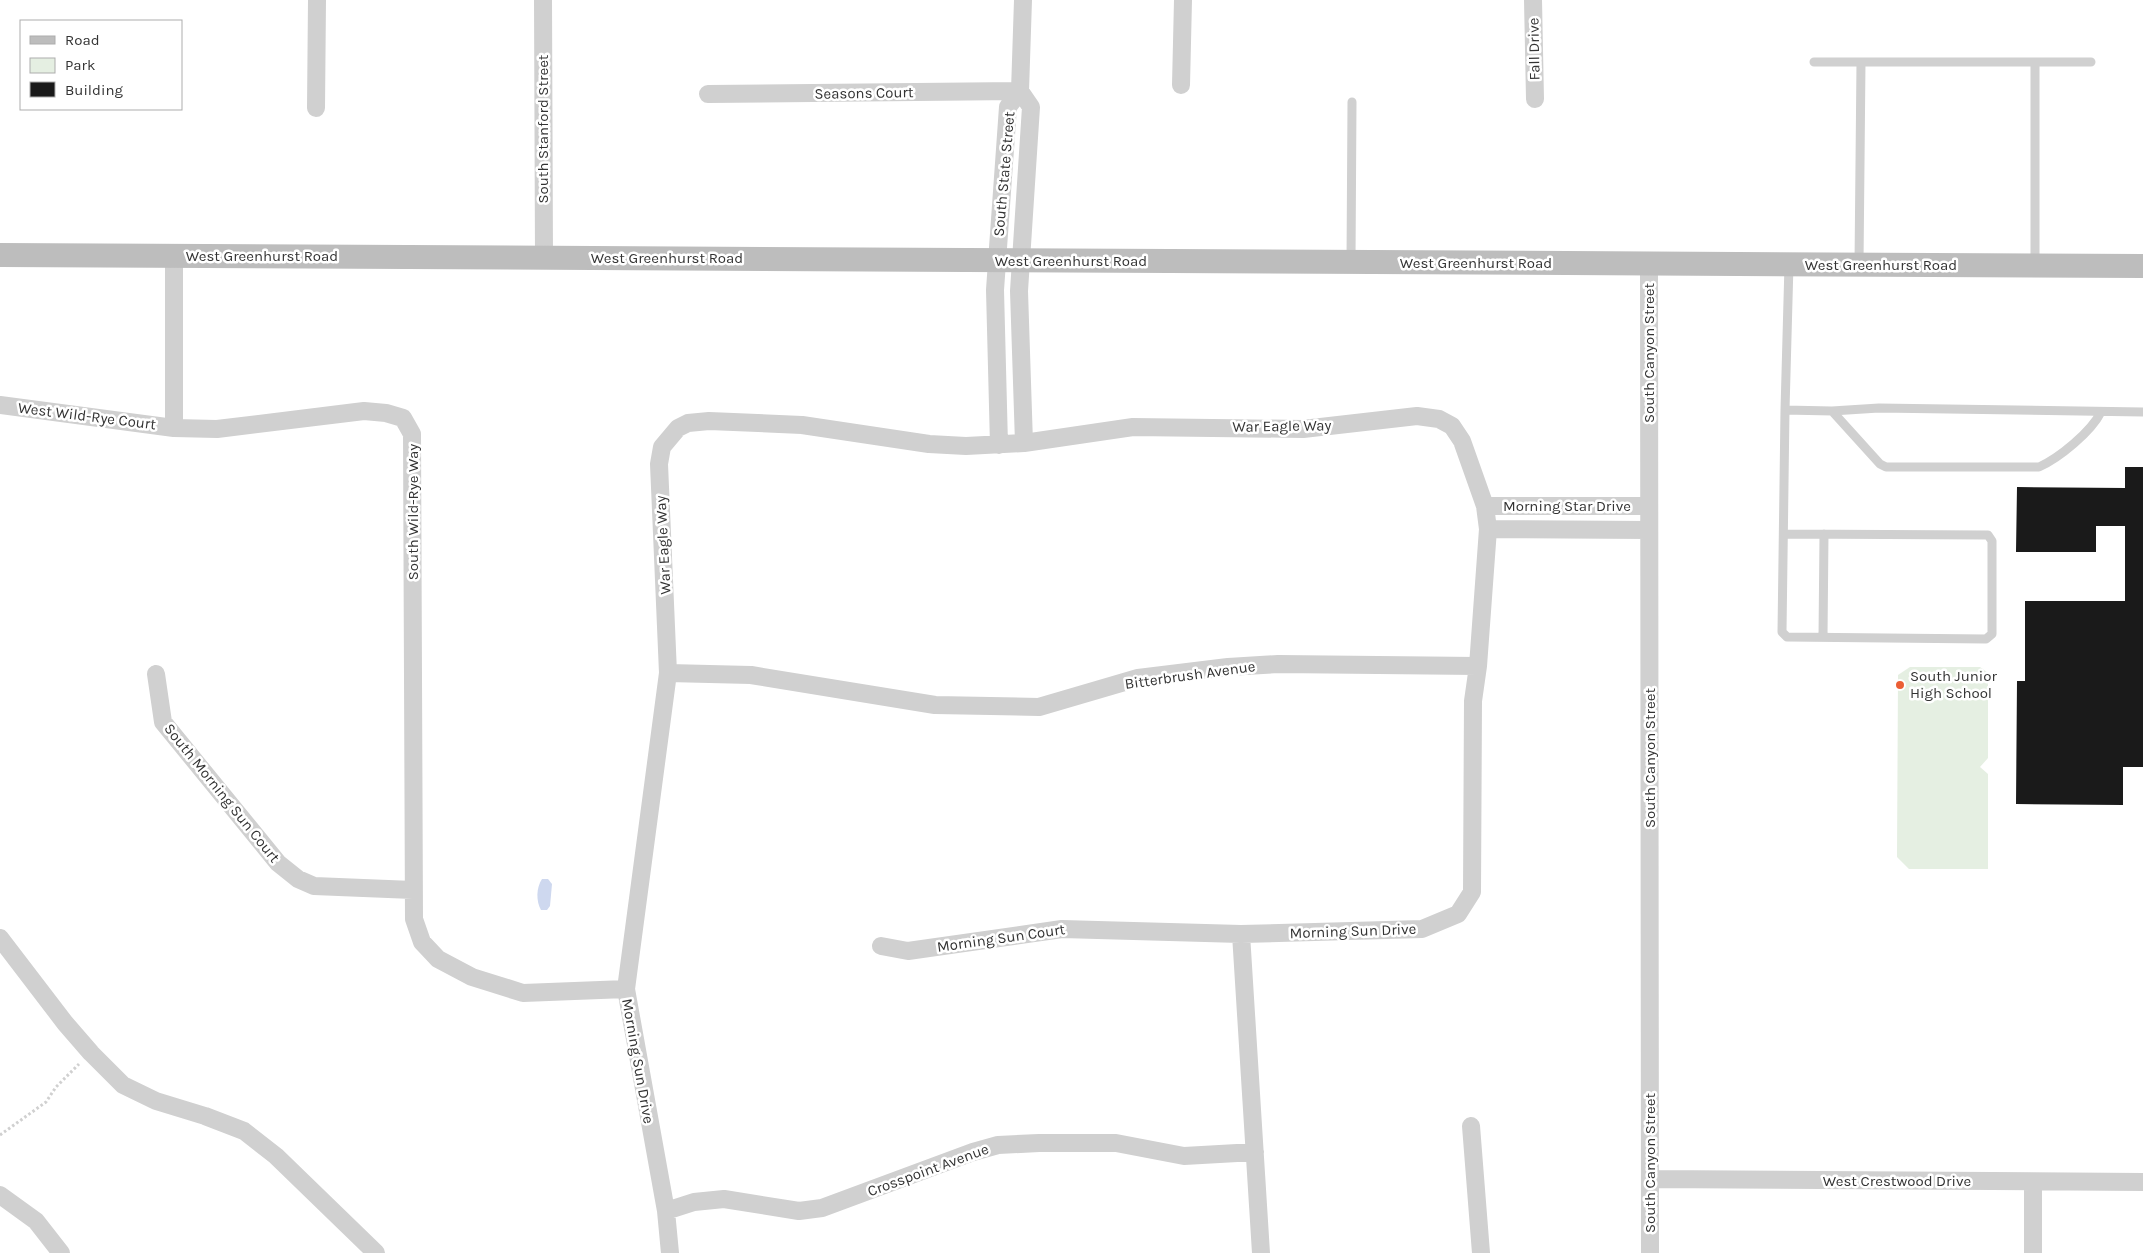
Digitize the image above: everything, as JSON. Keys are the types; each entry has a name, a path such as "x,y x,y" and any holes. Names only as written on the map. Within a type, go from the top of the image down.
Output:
{"main road":[{"name":"West Greenhurst Road","path":"0,255 2143,266"}],"street":[{"path":"316,108 317,0"},
{"name":"South Stanford Street","path":"543,0 544,258"},
{"name":"South State Street","path":"998,260 1008,107 1020,91 1023,0"},
{"path":"1181,85 1183,0"},
{"name":"Fall Drive","path":"1533,0 1535,99"},
{"name":"South State Street","path":"1020,91 1031,107 1021,260"},
{"name":"Seasons Court","path":"708,94 1020,91"},
{"path":"174,256 174,428"},
{"path":"998,260 995,290 999,446"},
{"path":"1021,260 1020,310 1024,443"},
{"name":"South Canyon Street","path":"1649,264 1650,1253"},
{"name":"West Wild-Rye Court","path":"0,405 174,428"},
{"name":"South Wild-Rye Way","path":"174,428 217,429 364,411 386,413 403,418 412,434 413,890"},
{"name":"War Eagle Way","path":"626,990 668,673 659,464 662,447 678,428 688,423 709,421 751,422 802,425 929,444 999,446 1133,427 1303,429 1417,416 1439,419 1452,426 1462,441 1485,506"},
{"name":"Morning Star Drive","path":"1485,506 1649,506"},
{"name":"Morning Sun Drive","path":"1241,934 1422,929 1458,914 1472,892 1473,701 1478,666 1488,529 1485,506"},
{"name":"Morning Star Drive","path":"1488,529 1649,530"},
{"name":"Bitterbrush Avenue","path":"668,673 751,675 935,705 1039,707 1138,678 1228,667 1278,664 1478,666"},
{"name":"South Morning Sun Court","path":"156,674 163,722 278,863 298,879 314,886 413,890"},
{"name":"Morning Sun Drive","path":"413,890 414,919 422,942 438,959 472,977 523,993 626,990 666,1211 670,1253"},
{"name":"Morning Sun Court","path":"881,946 908,951 1062,928 1241,934"},
{"path":"1241,934 1261,1253"},
{"path":"0,938 90,1053 123,1085 156,1101 205,1116 244,1131 276,1156 376,1253"},
{"path":"1471,1126 1481,1253"},
{"name":"Crosspoint Avenue","path":"666,1211 694,1202 724,1200 799,1211 822,1208 973,1152 998,1145 1039,1142 1116,1142 1184,1156 1254,1152"},
{"name":"West Crestwood Drive","path":"1650,1179 2143,1182"},
{"path":"2033,1182 2033,1253"},
{"path":"0,1195 36,1221 61,1253"}],"lane":[{"path":"1814,62 2091,62"},
{"path":"1859,264 1861,62"},
{"path":"2035,62 2035,266"},
{"path":"1351,262 1352,102"},
{"path":"1784,534 1988,534 1992,541 1992,634 1986,639 1786,637 1782,632 1789,264"},
{"path":"1785,410 1832,411 1879,408 2143,412"},
{"path":"1832,411 1880,464 1886,467 2039,467 2049,462 2095,424 2101,412"},
{"path":"1823,637 1824,534"}],"path":[{"path":"0,1135 46,1102 61,1082 90,1053"}],"green space":[{"path":"1910,667 1980,667 1988,673 1988,758 1980,767 1988,774 1988,869 1909,869 1897,857 1898,675"}],"water":[{"path":"542,879 548,879 552,884 550,906 547,910 541,910 539,906 538,890"}],"building":[{"path":"2125,467 2143,467 2143,767 2123,767 2123,805 2016,804 2017,681 2025,681 2025,601 2125,601 2125,526 2096,526 2096,552 2016,552 2017,487 2125,488"}],"place":[{"name":"South Junior High School","path":"1900,685"}]}
